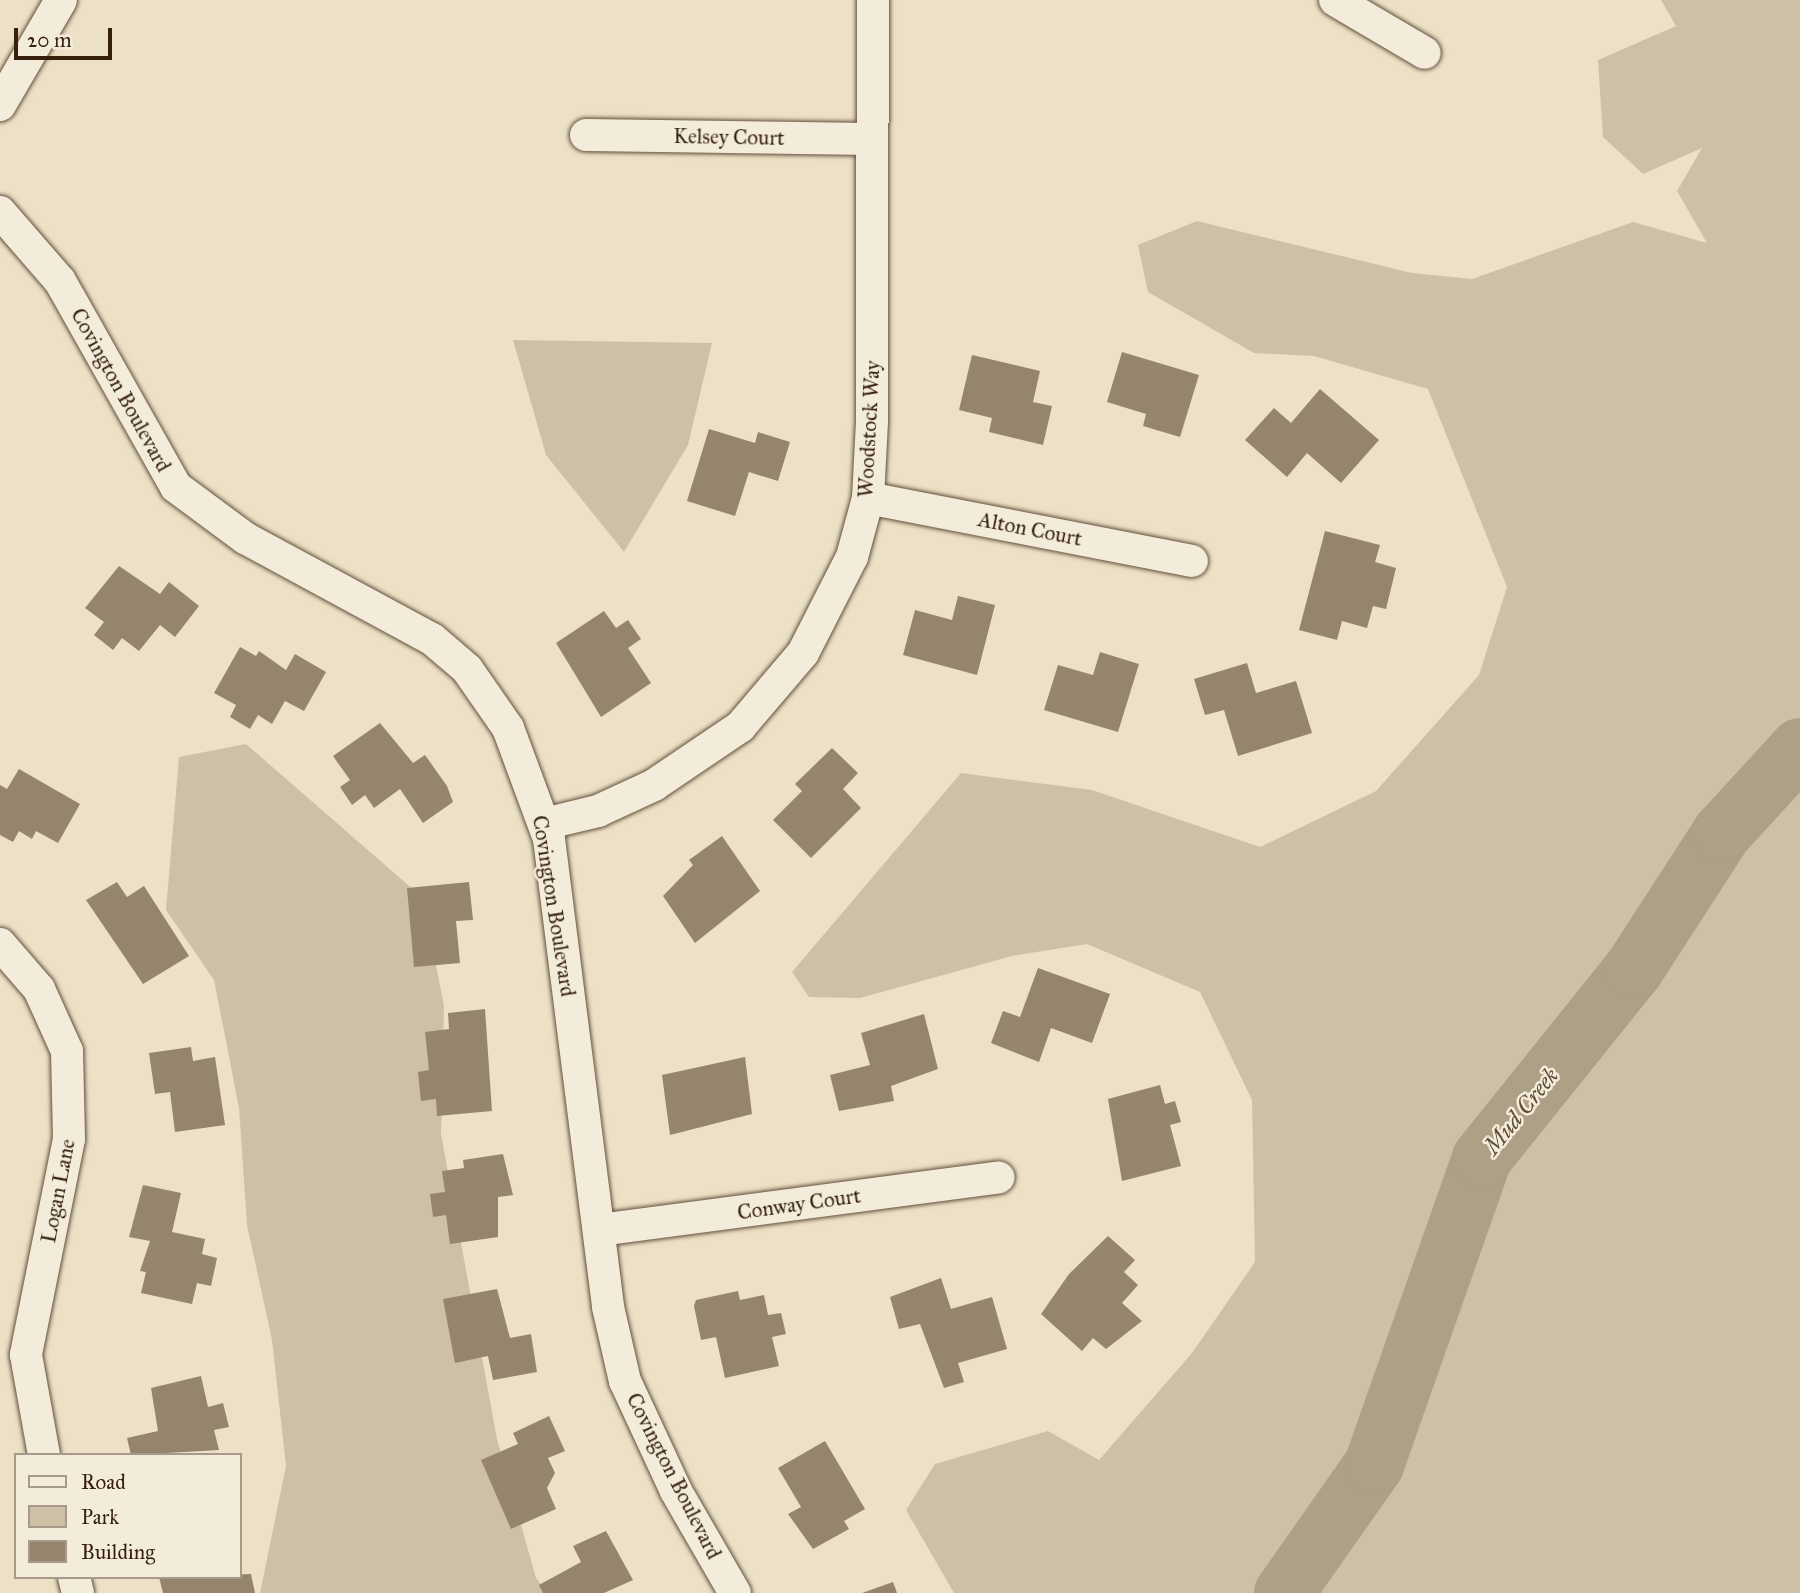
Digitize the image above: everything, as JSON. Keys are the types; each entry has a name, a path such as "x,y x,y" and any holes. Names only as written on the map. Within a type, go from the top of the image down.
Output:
{"street":[{"path":"0,104 61,0"},
{"name":"Woodstock Way","path":"544,824 597,811 654,785 740,727 803,653 852,557 868,498 873,0"},
{"path":"1335,0 1424,53"},
{"name":"Kelsey Court","path":"586,135 872,139"},
{"name":"Covington Boulevard","path":"0,212 60,281 176,487 245,538 450,653 503,717 544,824 599,1230 625,1381 676,1491 735,1593"},
{"name":"Alton Court","path":"868,498 1192,561"},
{"name":"Logan Lane","path":"0,944 39,989 67,1051 69,1139 26,1355 44,1453"},
{"name":"Conway Court","path":"599,1230 999,1177"}],"green space":[{"path":"1661,0 1800,0 1800,1593 954,1593 906,1510 935,1464 1048,1431 1099,1460 1192,1353 1255,1262 1252,1100 1200,992 1087,944 1012,956 860,998 809,997 792,972 961,773 1092,790 1260,847 1376,791 1479,675 1507,587 1428,389 1314,356 1254,353 1148,292 1138,245 1197,221 1412,273 1472,279 1633,222 1707,243 1677,191 1702,148 1643,174 1603,137 1598,60 1676,26"},
{"path":"513,340 712,343 688,445 624,552 546,455"},
{"path":"246,744 423,898 444,1006 441,1134 497,1439 536,1578 548,1593 260,1593 286,1466 272,1340 247,1225 239,1108 214,980 166,910 179,757"}],"building":[{"path":"1122,352 1199,375 1180,437 1143,426 1146,414 1107,402"},
{"path":"972,355 1040,371 1033,402 1052,406 1043,445 989,432 992,418 959,410"},
{"path":"1320,389 1379,440 1341,483 1307,453 1287,477 1245,440 1274,408 1291,423"},
{"path":"709,429 755,443 758,432 790,442 778,481 749,472 735,516 687,501"},
{"path":"1325,531 1380,545 1375,562 1396,568 1386,609 1373,606 1367,628 1342,621 1337,640 1299,630"},
{"path":"119,566 160,594 169,582 199,606 175,637 160,625 139,651 122,638 113,650 94,635 104,622 85,608"},
{"path":"958,596 995,605 977,675 903,655 915,610 952,620"},
{"path":"604,611 616,628 628,620 641,639 628,648 651,683 601,717 556,643"},
{"path":"240,647 256,656 259,651 286,670 295,654 326,672 304,711 285,701 272,724 258,715 250,729 230,717 236,705 214,693"},
{"path":"1100,652 1139,664 1118,732 1044,710 1058,665 1093,675"},
{"path":"1247,663 1256,693 1296,681 1312,733 1238,756 1224,710 1205,715 1194,679"},
{"path":"380,723 413,763 425,755 447,786 453,802 423,823 400,789 374,808 365,795 352,805 340,787 350,780 333,756"},
{"path":"832,748 858,773 843,789 861,808 811,858 773,820 802,791 795,784"},
{"path":"19,769 80,804 58,843 36,831 32,839 19,831 13,842 0,835 0,785 7,789"},
{"path":"722,836 760,891 695,943 663,896 693,865 689,860"},
{"path":"117,882 127,897 144,886 189,956 143,984 86,900"},
{"path":"469,882 473,920 456,921 460,963 414,967 407,888"},
{"path":"1038,968 1110,994 1092,1043 1051,1028 1039,1062 991,1043 1003,1011 1020,1017"},
{"path":"485,1009 492,1111 437,1116 436,1099 421,1101 418,1072 429,1070 425,1032 449,1029 448,1013"},
{"path":"924,1014 938,1069 891,1086 894,1101 839,1111 830,1075 870,1065 861,1033"},
{"path":"191,1047 193,1061 215,1057 225,1125 175,1132 170,1092 155,1094 149,1053"},
{"path":"745,1057 752,1114 670,1135 662,1075"},
{"path":"1160,1085 1165,1104 1175,1101 1181,1122 1170,1125 1181,1166 1122,1181 1108,1099"},
{"path":"503,1154 513,1195 498,1197 498,1237 450,1244 446,1215 433,1217 430,1194 445,1192 442,1171 464,1168 463,1160"},
{"path":"143,1185 181,1193 172,1232 205,1239 202,1254 217,1258 211,1286 197,1283 192,1304 141,1293 146,1272 140,1271 150,1241 129,1237"},
{"path":"1108,1236 1135,1260 1124,1272 1138,1285 1122,1303 1142,1321 1106,1349 1093,1338 1082,1351 1041,1314 1069,1274"},
{"path":"941,1278 951,1309 992,1297 1007,1349 958,1363 964,1382 944,1388 920,1324 899,1329 890,1297"},
{"path":"497,1289 510,1338 531,1334 537,1372 493,1380 488,1356 455,1363 443,1299"},
{"path":"738,1291 740,1300 764,1295 768,1315 781,1313 786,1334 772,1337 779,1366 725,1378 716,1337 701,1340 694,1306 696,1300"},
{"path":"201,1376 208,1407 223,1403 229,1427 214,1430 219,1450 131,1453 127,1438 158,1431 151,1388"},
{"path":"549,1416 565,1451 548,1458 555,1473 547,1488 556,1509 511,1529 481,1460 518,1444 513,1433"},
{"path":"825,1441 865,1509 844,1521 849,1529 813,1549 788,1514 801,1507 778,1468"},
{"path":"606,1531 633,1580 604,1593 543,1593 539,1585 581,1562 573,1546"},
{"path":"242,1574 251,1574 255,1593 163,1593 160,1579 242,1579"},
{"path":"893,1582 897,1593 862,1593"}],"waterway":[{"name":"Mud Creek","path":"1284,1593 1374,1465 1482,1158 1634,969 1722,833 1800,748"}]}
